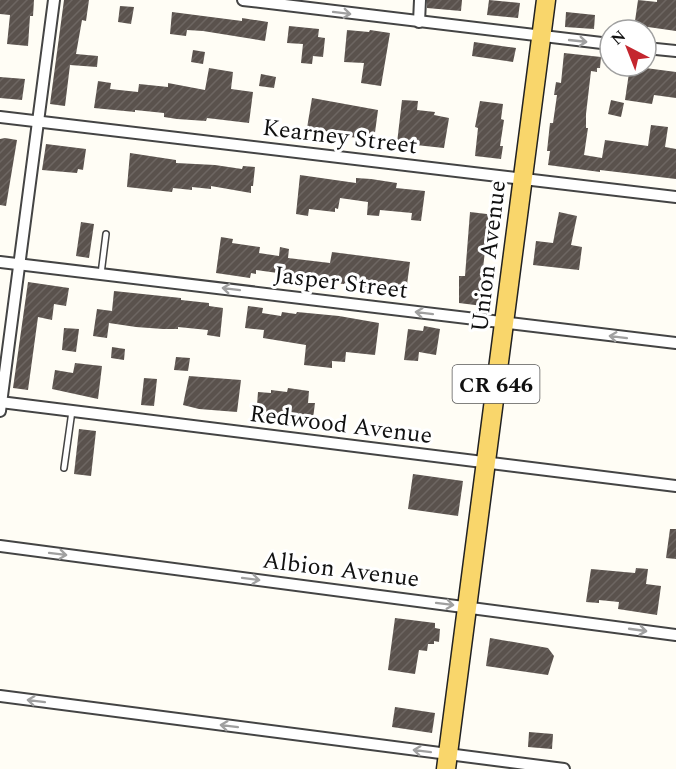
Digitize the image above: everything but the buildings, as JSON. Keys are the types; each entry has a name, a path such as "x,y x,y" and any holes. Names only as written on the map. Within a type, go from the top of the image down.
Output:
{"main road":[{"name":"Union Avenue","path":"447,762 546,0"}],"street":[{"path":"0,405 54,0"},
{"path":"243,0 294,3 419,22 598,43"},
{"path":"419,22 420,0"},
{"path":"658,49 676,51"},
{"name":"Kearney Street","path":"0,117 676,197"},
{"name":"Jasper Street","path":"0,262 676,343"},
{"name":"Redwood Avenue","path":"0,405 72,411 676,486"},
{"name":"Albion Avenue","path":"0,546 676,635"},
{"path":"0,696 447,762 564,769"}],"lane":[{"path":"101,274 106,234"},
{"path":"64,468 72,411"}]}
